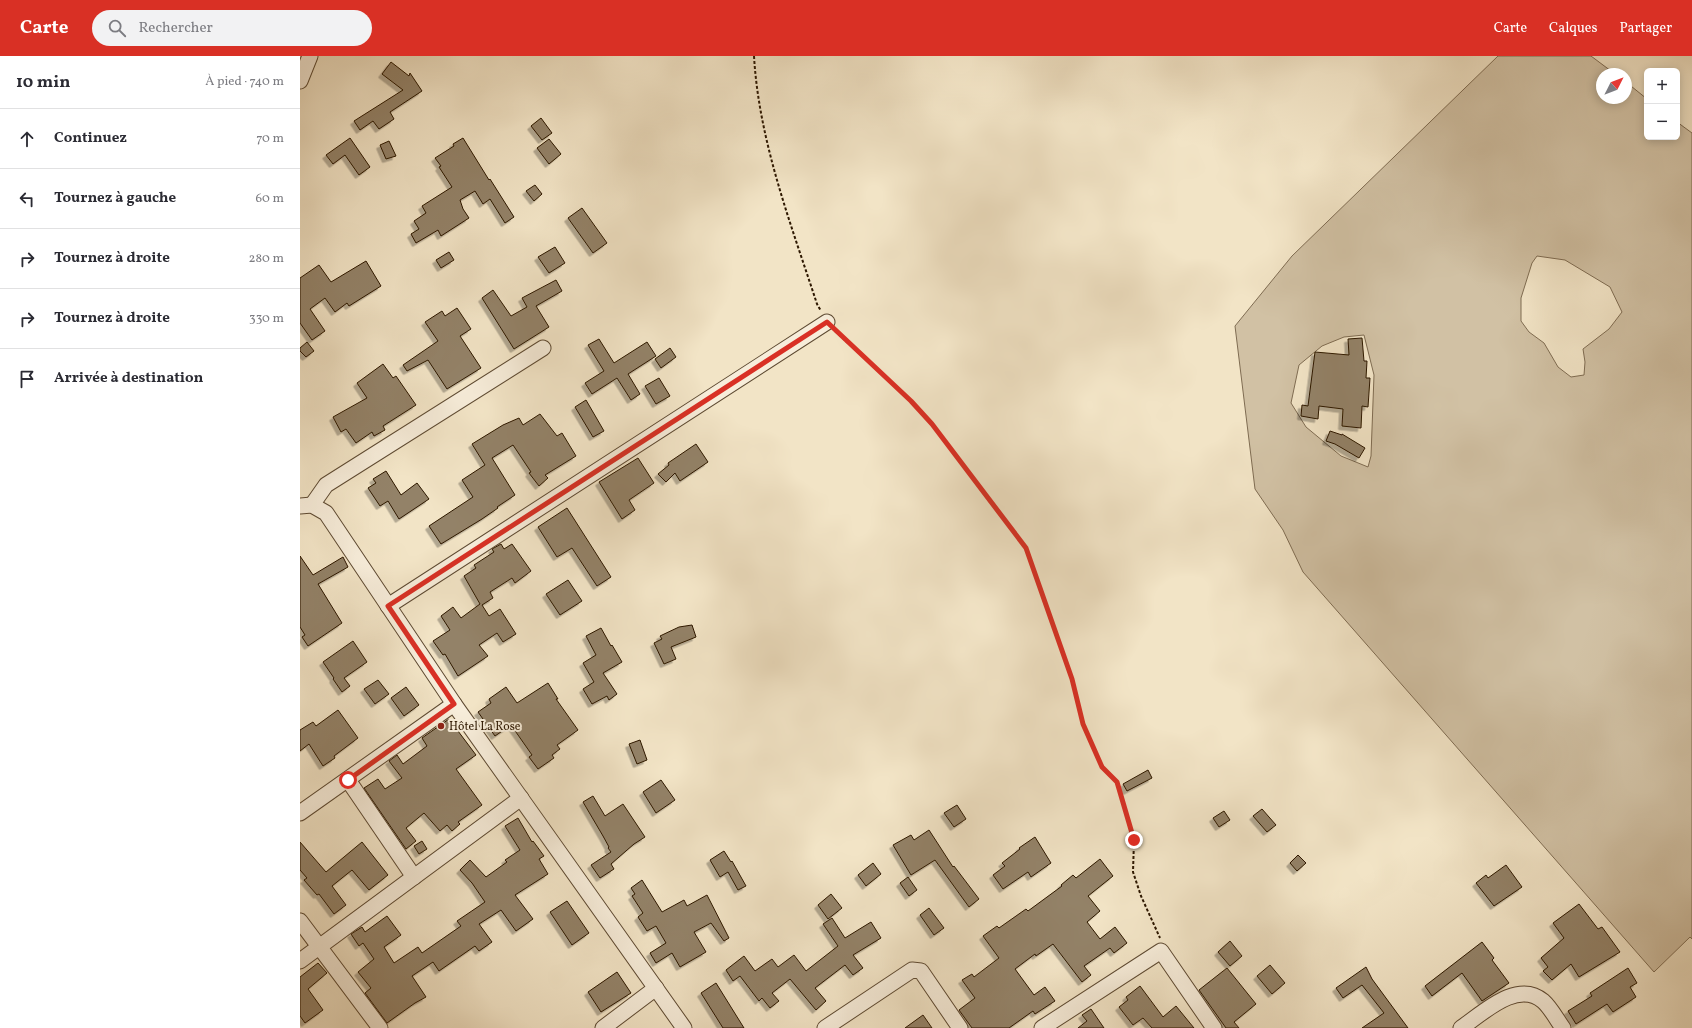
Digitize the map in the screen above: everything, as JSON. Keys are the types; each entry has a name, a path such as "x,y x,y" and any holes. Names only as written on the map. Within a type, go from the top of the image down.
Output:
{"street":[{"path":"301,74 310,56"},
{"path":"388,606 827,322"},
{"path":"543,348 326,485 306,506 326,513 454,704 684,1028"},
{"path":"300,813 454,704"},
{"path":"348,780 414,877"},
{"path":"300,961 521,798"},
{"path":"300,921 380,1028"},
{"path":"1042,1028 1162,951 1214,1028"},
{"path":"825,1028 912,970 917,969 921,971 960,1028"},
{"path":"603,1028 656,988"},
{"path":"1461,1028 1509,995 1527,993 1542,1000 1563,1028"}],"path":[{"path":"754,56 756,85 776,177 817,304 827,322 911,401 926,418 1026,548 1072,679 1083,724 1102,767 1117,782 1134,840 1133,872 1141,896 1161,941 1162,951"}],"shaded area":[{"path":"1498,56 1591,56 1607,68 1596,68 1596,104 1632,104 1632,87 1644,97 1644,140 1680,140 1680,124 1692,133 1692,939 1690,937 1654,972 1303,572 1283,530 1255,489 1235,326 1292,256","holes":["1537,256 1565,260 1610,287 1622,312 1609,329 1583,349 1585,362 1584,375 1571,377 1558,367 1544,343 1529,332 1521,321 1521,298 1532,263","1364,335 1374,375 1371,456 1368,467 1341,456 1306,427 1291,403 1299,365 1322,346 1344,337"]}],"building":[{"path":"391,62 409,76 410,73 422,91 390,112 394,119 379,129 373,121 360,130 354,121 403,90 382,74"},
{"path":"541,118 552,133 542,140 531,126"},
{"path":"350,138 370,167 359,175 345,155 333,164 326,155"},
{"path":"463,138 514,217 505,223 490,199 483,204 475,191 460,200 463,209 469,218 441,236 438,230 416,243 411,234 419,229 414,221 426,213 422,206 452,187 435,158 454,146 453,144"},
{"path":"549,139 561,154 549,164 537,148"},
{"path":"389,141 396,156 386,159 380,145"},
{"path":"535,185 542,194 534,201 526,191"},
{"path":"582,208 607,243 593,253 568,218"},
{"path":"555,247 565,263 549,273 538,257"},
{"path":"449,252 454,260 441,268 436,260"},
{"path":"366,261 381,286 349,306 347,303 335,312 325,298 310,309 325,331 312,340 300,323 300,278 319,265 331,282"},
{"path":"556,280 562,291 536,306 549,327 514,349 482,298 493,290 511,316 527,307 522,298"},
{"path":"457,308 471,329 460,336 481,368 447,389 428,360 407,371 403,365 438,341 425,322 442,311 445,316"},
{"path":"1362,338 1364,361 1367,361 1366,378 1370,378 1368,407 1362,406 1361,428 1342,426 1343,409 1319,406 1318,419 1301,416 1302,405 1308,406 1315,352 1349,355 1348,339"},
{"path":"599,339 614,363 647,342 656,356 628,374 640,394 631,400 617,378 592,394 585,383 604,371 588,345"},
{"path":"307,342 314,351 306,357 300,351 300,348"},
{"path":"670,348 676,357 661,368 655,359"},
{"path":"383,364 393,378 396,376 416,405 383,426 385,430 374,436 372,432 356,443 346,429 341,432 333,417 367,398 357,383"},
{"path":"659,378 670,396 656,404 645,386"},
{"path":"586,400 604,431 593,437 575,407"},
{"path":"540,414 557,436 562,433 576,456 545,475 548,478 539,486 529,473 531,472 513,445 492,458 515,495 482,519 441,544 429,526 473,497 462,480 485,465 472,444 503,425 519,418 523,425"},
{"path":"1330,431 1342,434 1365,448 1359,458 1335,444 1326,441"},
{"path":"696,444 708,462 680,481 675,473 666,482 658,474 669,465 668,463"},
{"path":"638,458 654,483 629,500 635,510 622,519 599,482"},
{"path":"386,471 401,495 417,483 429,499 399,519 388,501 380,506 368,488 376,483 373,479"},
{"path":"567,508 611,577 597,586 572,548 557,557 538,527"},
{"path":"501,544 504,549 512,544 531,571 515,583 512,578 490,592 493,598 482,605 489,616 500,609 516,634 503,642 497,633 479,645 488,656 458,676 445,654 443,655 433,641 450,630 441,616 453,607 461,618 480,604 464,576 476,568 474,565 494,552 492,549"},
{"path":"300,556 313,575 343,557 348,567 318,584 342,623 308,646 302,637 305,635 300,627"},
{"path":"568,580 582,601 560,615 546,594"},
{"path":"692,625 696,637 671,647 676,659 664,664 654,643 662,639 660,636 679,627"},
{"path":"601,628 622,662 603,673 617,694 609,700 607,696 592,704 583,689 594,682 583,663 596,655 586,636"},
{"path":"353,641 367,662 344,678 350,686 342,692 323,662"},
{"path":"378,680 389,694 375,704 364,689"},
{"path":"548,683 558,699 556,699 578,730 557,745 560,749 552,755 554,758 538,769 529,757 532,755 511,725 495,736 478,712 491,703 489,699 506,687 517,703"},
{"path":"406,687 419,705 404,716 391,698"},
{"path":"338,710 358,738 334,756 335,758 323,766 309,744 300,751 300,730 313,722 316,726"},
{"path":"449,719 476,755 456,769 482,805 458,822 460,824 452,831 447,825 440,831 424,813 406,828 416,841 406,849 364,788 378,779 385,789 402,778 389,761 397,755 403,764 427,746 422,738"},
{"path":"640,740 647,760 637,764 629,744"},
{"path":"1148,770 1152,778 1127,791 1123,784"},
{"path":"661,780 675,800 656,813 643,792"},
{"path":"593,796 605,816 623,804 645,837 634,844 611,864 614,869 600,878 591,865 611,852 583,802"},
{"path":"957,805 966,819 954,827 944,813"},
{"path":"1262,809 1276,825 1267,832 1253,816"},
{"path":"1224,811 1230,820 1219,827 1213,818"},
{"path":"518,818 532,842 533,841 544,856 539,859 548,874 515,895 533,919 516,931 501,910 479,924 492,942 479,951 475,946 439,971 433,962 412,976 426,997 387,1023 365,993 371,988 358,972 374,959 363,943 359,946 351,934 362,927 365,932 387,916 401,935 384,947 394,963 418,947 422,953 461,926 457,921 485,902 472,883 460,870 470,860 486,877 507,862 505,860 520,850 505,826"},
{"path":"929,830 953,867 954,866 979,899 969,907 935,860 911,875 893,845 911,835 914,840"},
{"path":"1035,837 1051,863 1031,877 1028,872 1003,889 993,875 1005,866 1002,863 1020,849 1019,848"},
{"path":"422,841 427,849 419,854 414,846"},
{"path":"300,842 326,872 362,842 388,875 369,890 352,870 332,886 346,905 334,914 319,894 317,895 304,880 307,878 300,870"},
{"path":"724,851 731,862 732,861 746,886 738,890 728,872 720,877 710,860"},
{"path":"1298,855 1306,863 1297,871 1290,863"},
{"path":"1100,859 1113,876 1088,896 1100,911 1087,922 1100,939 1115,927 1127,943 1114,953 1110,948 1084,966 1091,975 1082,982 1053,944 1036,956 1035,954 1015,969 1034,995 1045,987 1055,1001 1035,1014 1033,1011 1009,1028 972,1028 959,1010 975,998 962,980 972,974 974,977 999,958 983,936 997,926 999,928 1026,909 1028,911 1062,886 1061,885 1073,875 1076,878"},
{"path":"873,863 881,874 866,886 858,875"},
{"path":"1506,865 1522,887 1494,906 1476,883 1486,875 1488,878"},
{"path":"908,877 917,890 909,896 900,883"},
{"path":"642,880 662,912 684,900 687,906 707,895 729,938 724,941 711,923 694,932 706,952 680,967 672,953 656,963 650,953 666,943 656,926 647,931 638,917 643,913 632,896 635,894 631,888"},
{"path":"831,894 842,908 828,919 818,905"},
{"path":"567,901 589,933 572,945 550,912"},
{"path":"1579,904 1598,929 1602,927 1620,952 1579,977 1571,964 1552,980 1543,971 1548,967 1541,958 1564,938 1553,923"},
{"path":"929,908 944,928 934,935 920,915"},
{"path":"832,918 845,938 871,922 881,938 853,955 863,968 853,975 845,965 815,988 826,1001 816,1010 790,979 772,993 779,1001 770,1008 762,998 759,1001 740,976 733,981 726,970 744,956 755,971 772,959 778,967 794,955 806,971 838,946 823,924"},
{"path":"1230,941 1242,956 1230,966 1218,952"},
{"path":"1482,942 1494,958 1492,960 1509,983 1482,1001 1462,973 1432,996 1425,986"},
{"path":"318,963 327,973 308,989 323,1010 305,1023 300,1016 300,977"},
{"path":"1270,965 1285,983 1272,994 1257,976"},
{"path":"1366,967 1372,979 1408,1028 1362,1028 1384,1013 1362,985 1343,998 1336,988"},
{"path":"1227,968 1256,1004 1234,1022 1239,1028 1226,1028 1199,990"},
{"path":"1628,968 1637,983 1630,987 1636,997 1613,1012 1607,1004 1576,1024 1568,1011 1592,996 1590,993"},
{"path":"617,972 631,993 601,1012 588,992"},
{"path":"716,983 744,1028 723,1028 701,993"},
{"path":"1140,986 1163,1017 1176,1006 1194,1028 1152,1028 1143,1018 1133,1025 1119,1007 1128,1000 1126,997"},
{"path":"1091,1009 1104,1028 1078,1028 1087,1021 1082,1015"},
{"path":"923,1015 932,1028 905,1028"}],"place":[{"name":"Hôtel La Rose","path":"441,726"}],"route":[{"path":"348,780 454,704 388,606 827,322 911,401 932,424 1026,548 1072,679 1083,724 1102,767 1117,782 1126,808 1134,840"}]}
